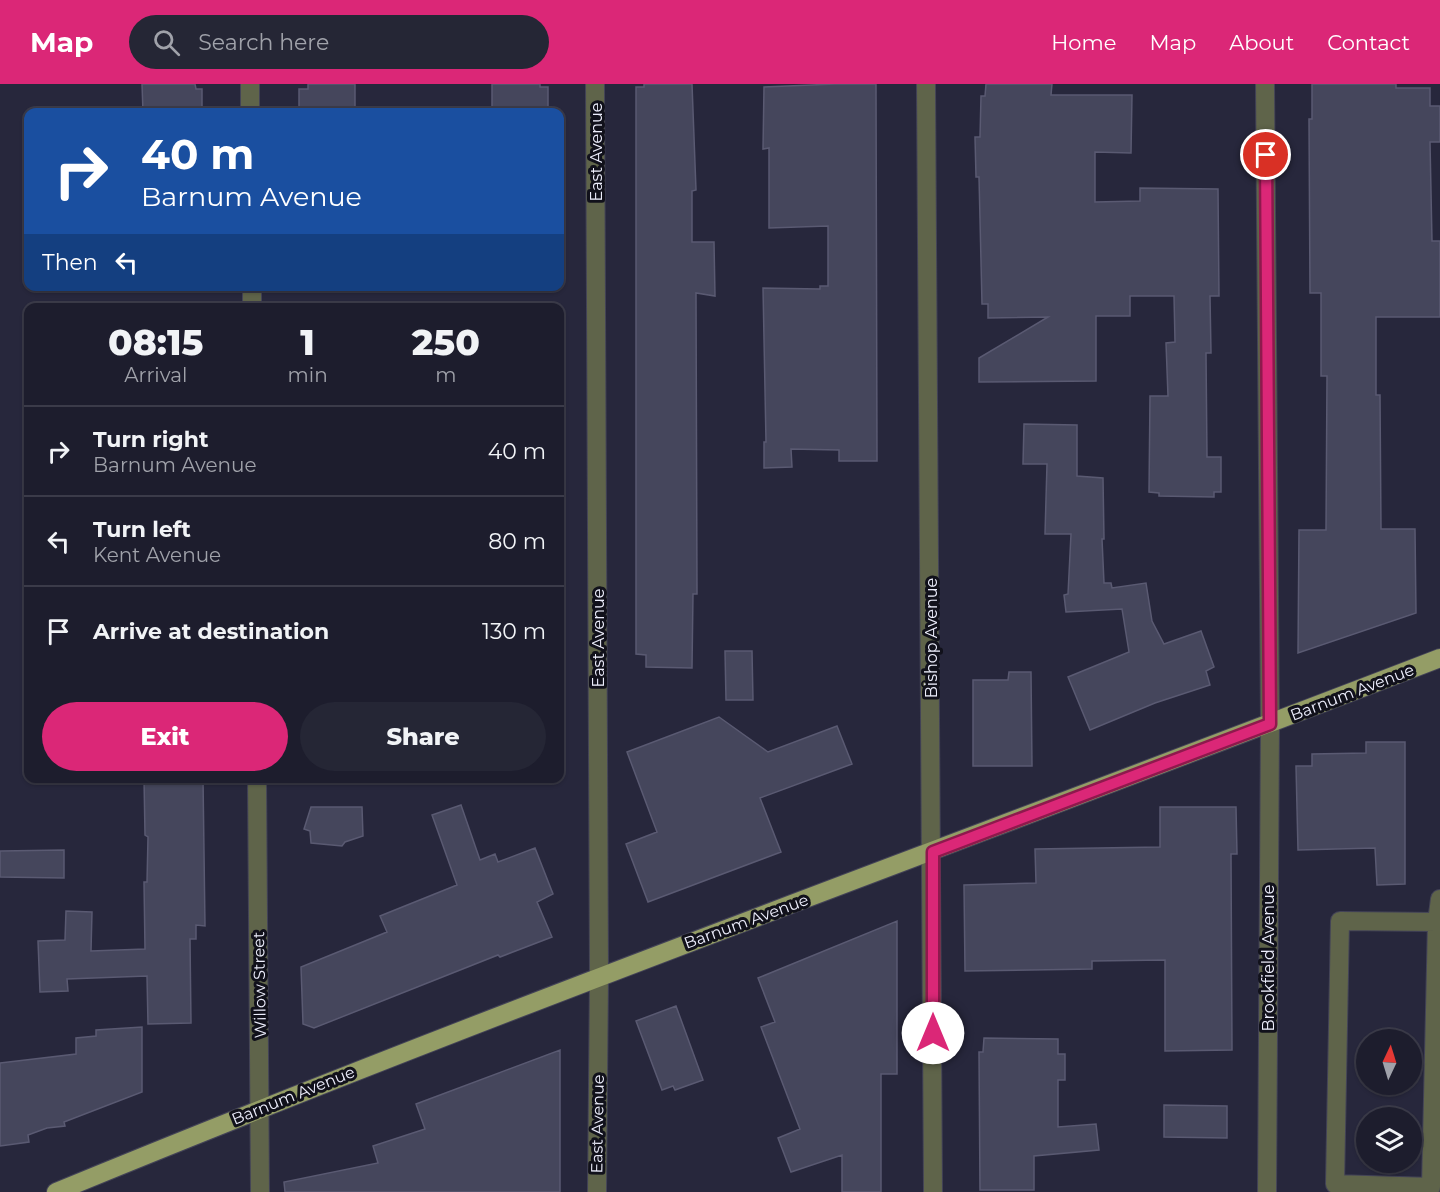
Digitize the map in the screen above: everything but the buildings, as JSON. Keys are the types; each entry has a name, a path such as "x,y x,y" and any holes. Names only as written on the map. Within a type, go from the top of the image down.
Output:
{"main road":[{"name":"Barnum Avenue","path":"57,1192 260,1107 599,976 933,852 1440,658"}],"street":[{"path":"250,84 250,108"},
{"name":"East Avenue","path":"596,84 599,976 597,1192"},
{"name":"Bishop Avenue","path":"926,84 933,852 933,1192"},
{"name":"Brookfield Avenue","path":"1265,84 1270,724 1267,1192"},
{"name":"Willow Street","path":"257,783 260,1192"},
{"path":"1437,922 1340,921 1335,1184 1435,1190 1437,922 1440,899"}],"route":[{"path":"933,1033 933,852 1270,724 1266,155"}]}
